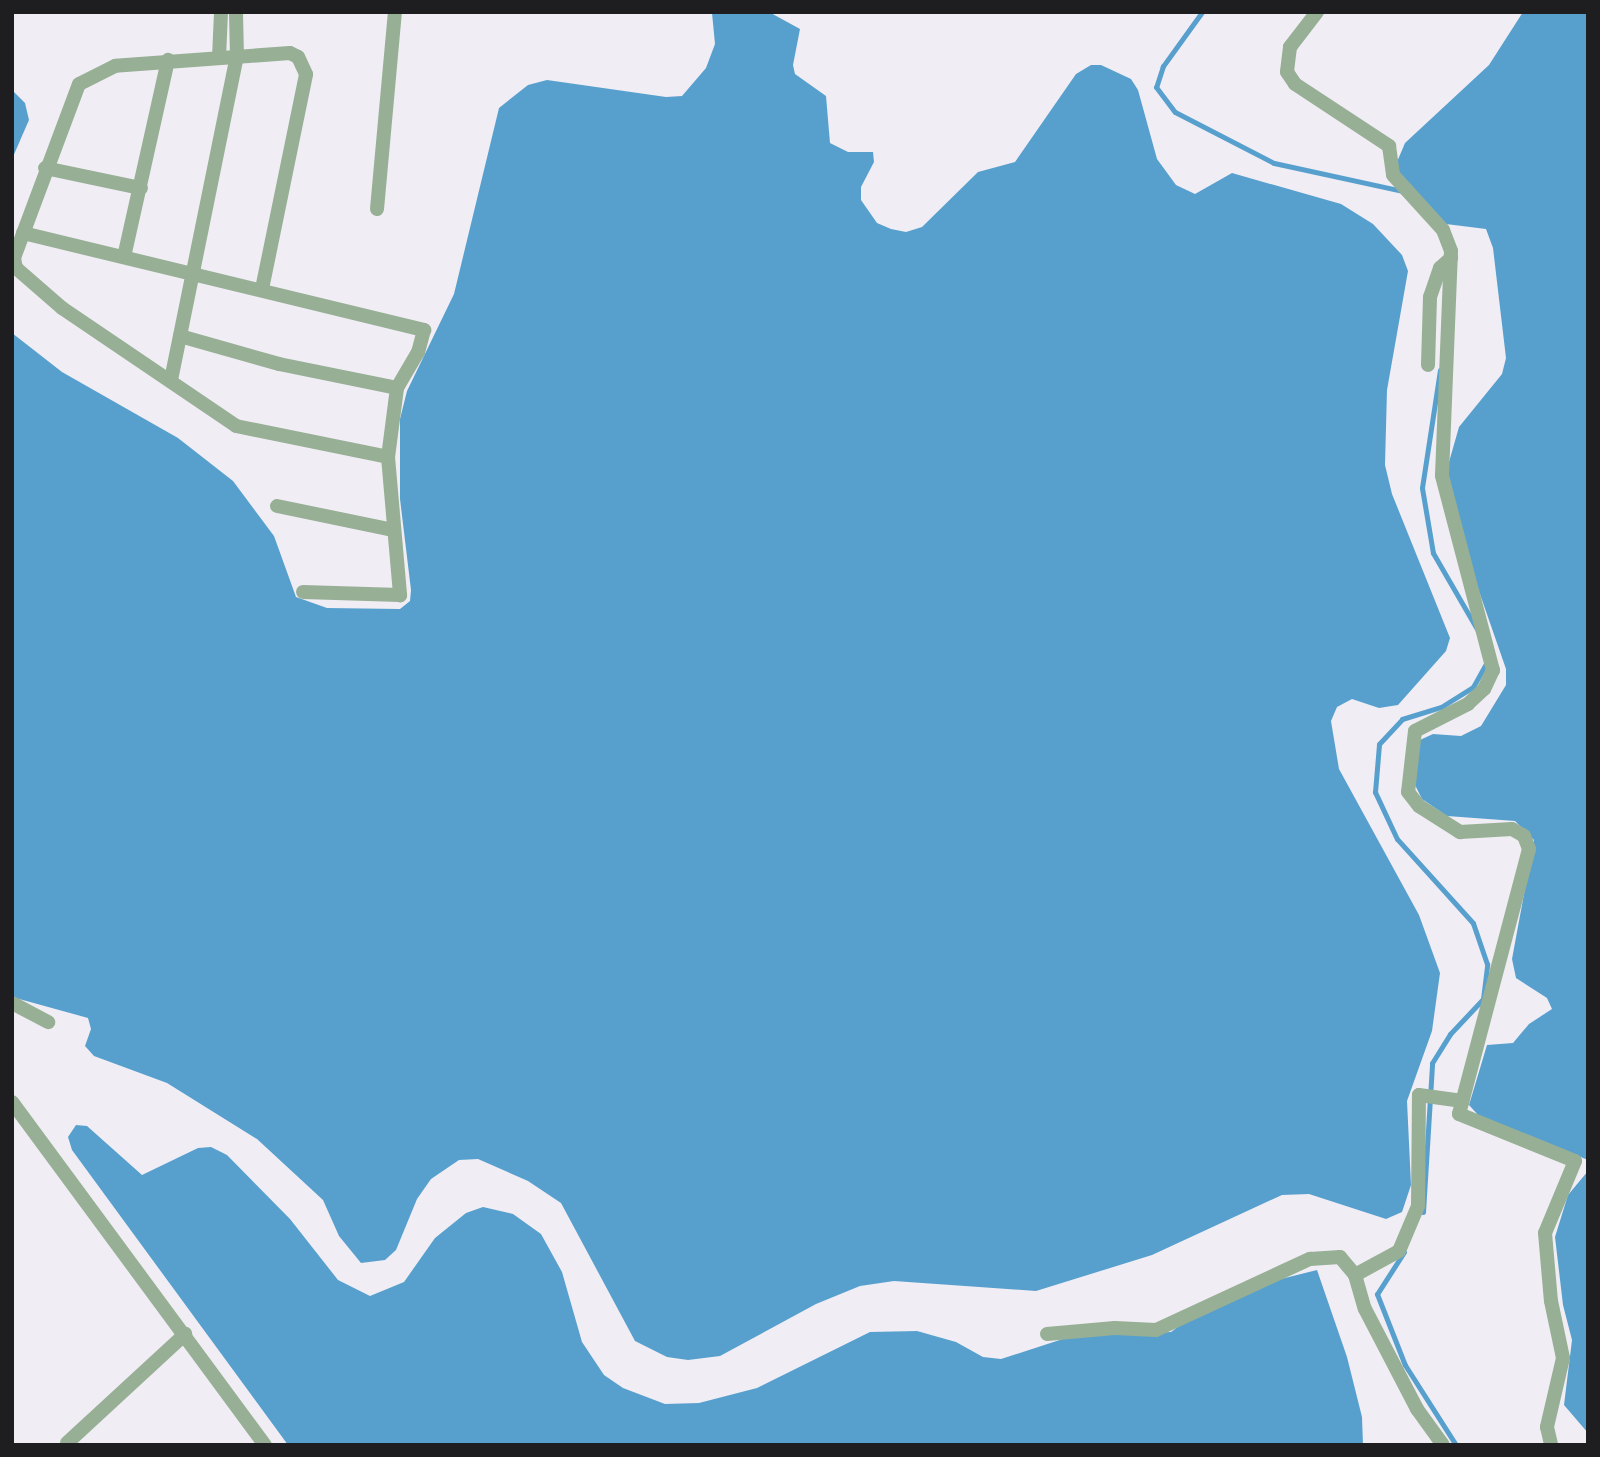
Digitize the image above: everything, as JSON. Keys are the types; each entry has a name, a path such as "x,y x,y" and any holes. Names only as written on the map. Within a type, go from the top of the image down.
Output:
{"street":[{"path":"219,58 221,12"},
{"path":"171,380 237,57 236,12"},
{"path":"377,209 395,12"},
{"path":"1317,12 1290,47 1287,72 1295,84 1390,146 1393,175 1443,230 1446,263 1442,475 1493,670 1484,689 1468,704 1415,731 1408,792 1419,806 1460,832 1512,829 1524,836 1528,849 1459,1114 1575,1161 1545,1233 1550,1301 1563,1358 1547,1427 1551,1445"},
{"path":"262,289 306,74 290,53 115,65 79,84 45,169 14,258 16,268 62,308 236,426 388,457"},
{"path":"124,257 168,60"},
{"path":"45,169 141,188"},
{"path":"23,233 424,330 418,352 397,388 388,457 400,595 303,592"},
{"path":"1428,365 1430,297 1446,263"},
{"path":"180,336 279,364 397,388"},
{"path":"277,506 393,530"},
{"path":"12,1003 48,1022"},
{"path":"1355,1275 1399,1251 1418,1206 1418,1097 1429,1094 1463,1101"},
{"path":"12,1102 265,1445"},
{"path":"1047,1334 1115,1328 1156,1330 1310,1259 1340,1257 1355,1275 1387,1353 1443,1445"},
{"path":"67,1443 185,1334"}],"water":[{"path":"769,12 800,29 793,65 795,74 826,96 830,143 848,152 873,152 874,162 861,187 861,200 877,223 891,229 906,232 922,227 978,172 1015,162 1076,74 1091,65 1101,65 1131,79 1138,90 1157,159 1176,185 1195,194 1232,173 1341,204 1373,224 1402,255 1408,271 1387,390 1385,465 1392,494 1450,638 1446,651 1398,705 1379,708 1352,699 1337,707 1331,721 1339,769 1419,915 1440,973 1432,1031 1407,1101 1411,1185 1402,1212 1386,1219 1309,1194 1282,1195 1152,1255 1036,1291 894,1281 860,1286 816,1304 720,1356 688,1360 667,1357 635,1341 561,1203 528,1181 478,1159 459,1160 431,1179 417,1199 396,1250 385,1260 361,1263 339,1236 323,1200 257,1139 167,1083 94,1056 85,1046 91,1029 88,1018 12,997 12,333 62,372 178,438 233,481 274,536 296,597 327,608 400,609 410,601 411,590 400,499 400,419 407,391 454,294 499,108 528,85 547,80 666,97 682,96 706,68 715,44 712,13"},
{"path":"1523,12 1588,12 1588,1160 1479,1116 1469,1105 1487,1045 1513,1043 1529,1024 1552,1009 1547,998 1516,978 1512,959 1534,840 1515,821 1447,816 1422,799 1414,783 1420,740 1433,734 1461,736 1481,726 1506,685 1506,669 1473,574 1447,469 1459,427 1502,374 1506,358 1493,248 1486,229 1446,224 1399,172 1397,162 1405,143 1489,65"},
{"path":"12,90 25,103 29,120 12,159"},
{"path":"76,1125 87,1126 142,1175 198,1148 211,1147 227,1155 290,1219 338,1280 370,1296 404,1282 435,1238 466,1213 483,1207 513,1214 541,1234 562,1272 582,1342 604,1375 623,1388 665,1404 699,1403 757,1388 870,1332 917,1331 956,1342 983,1357 1001,1359 1072,1336 1171,1332 1190,1318 1273,1281 1317,1270 1347,1357 1362,1417 1363,1445 288,1445 72,1150 68,1137"},
{"path":"1588,1171 1588,1433 1564,1405 1572,1340 1563,1305 1555,1237 1568,1195"}],"waterway":[{"path":"1202,12 1163,66 1156,87 1175,112 1274,163 1402,191"},
{"path":"1440,370 1422,488 1433,553 1477,629"},
{"path":"1423,1212 1432,1063 1450,1034 1483,999 1487,964 1473,923 1397,839 1375,792 1379,744 1402,719 1441,707 1473,687 1487,662"},
{"path":"1404,1252 1377,1294 1405,1365 1456,1445"}]}
